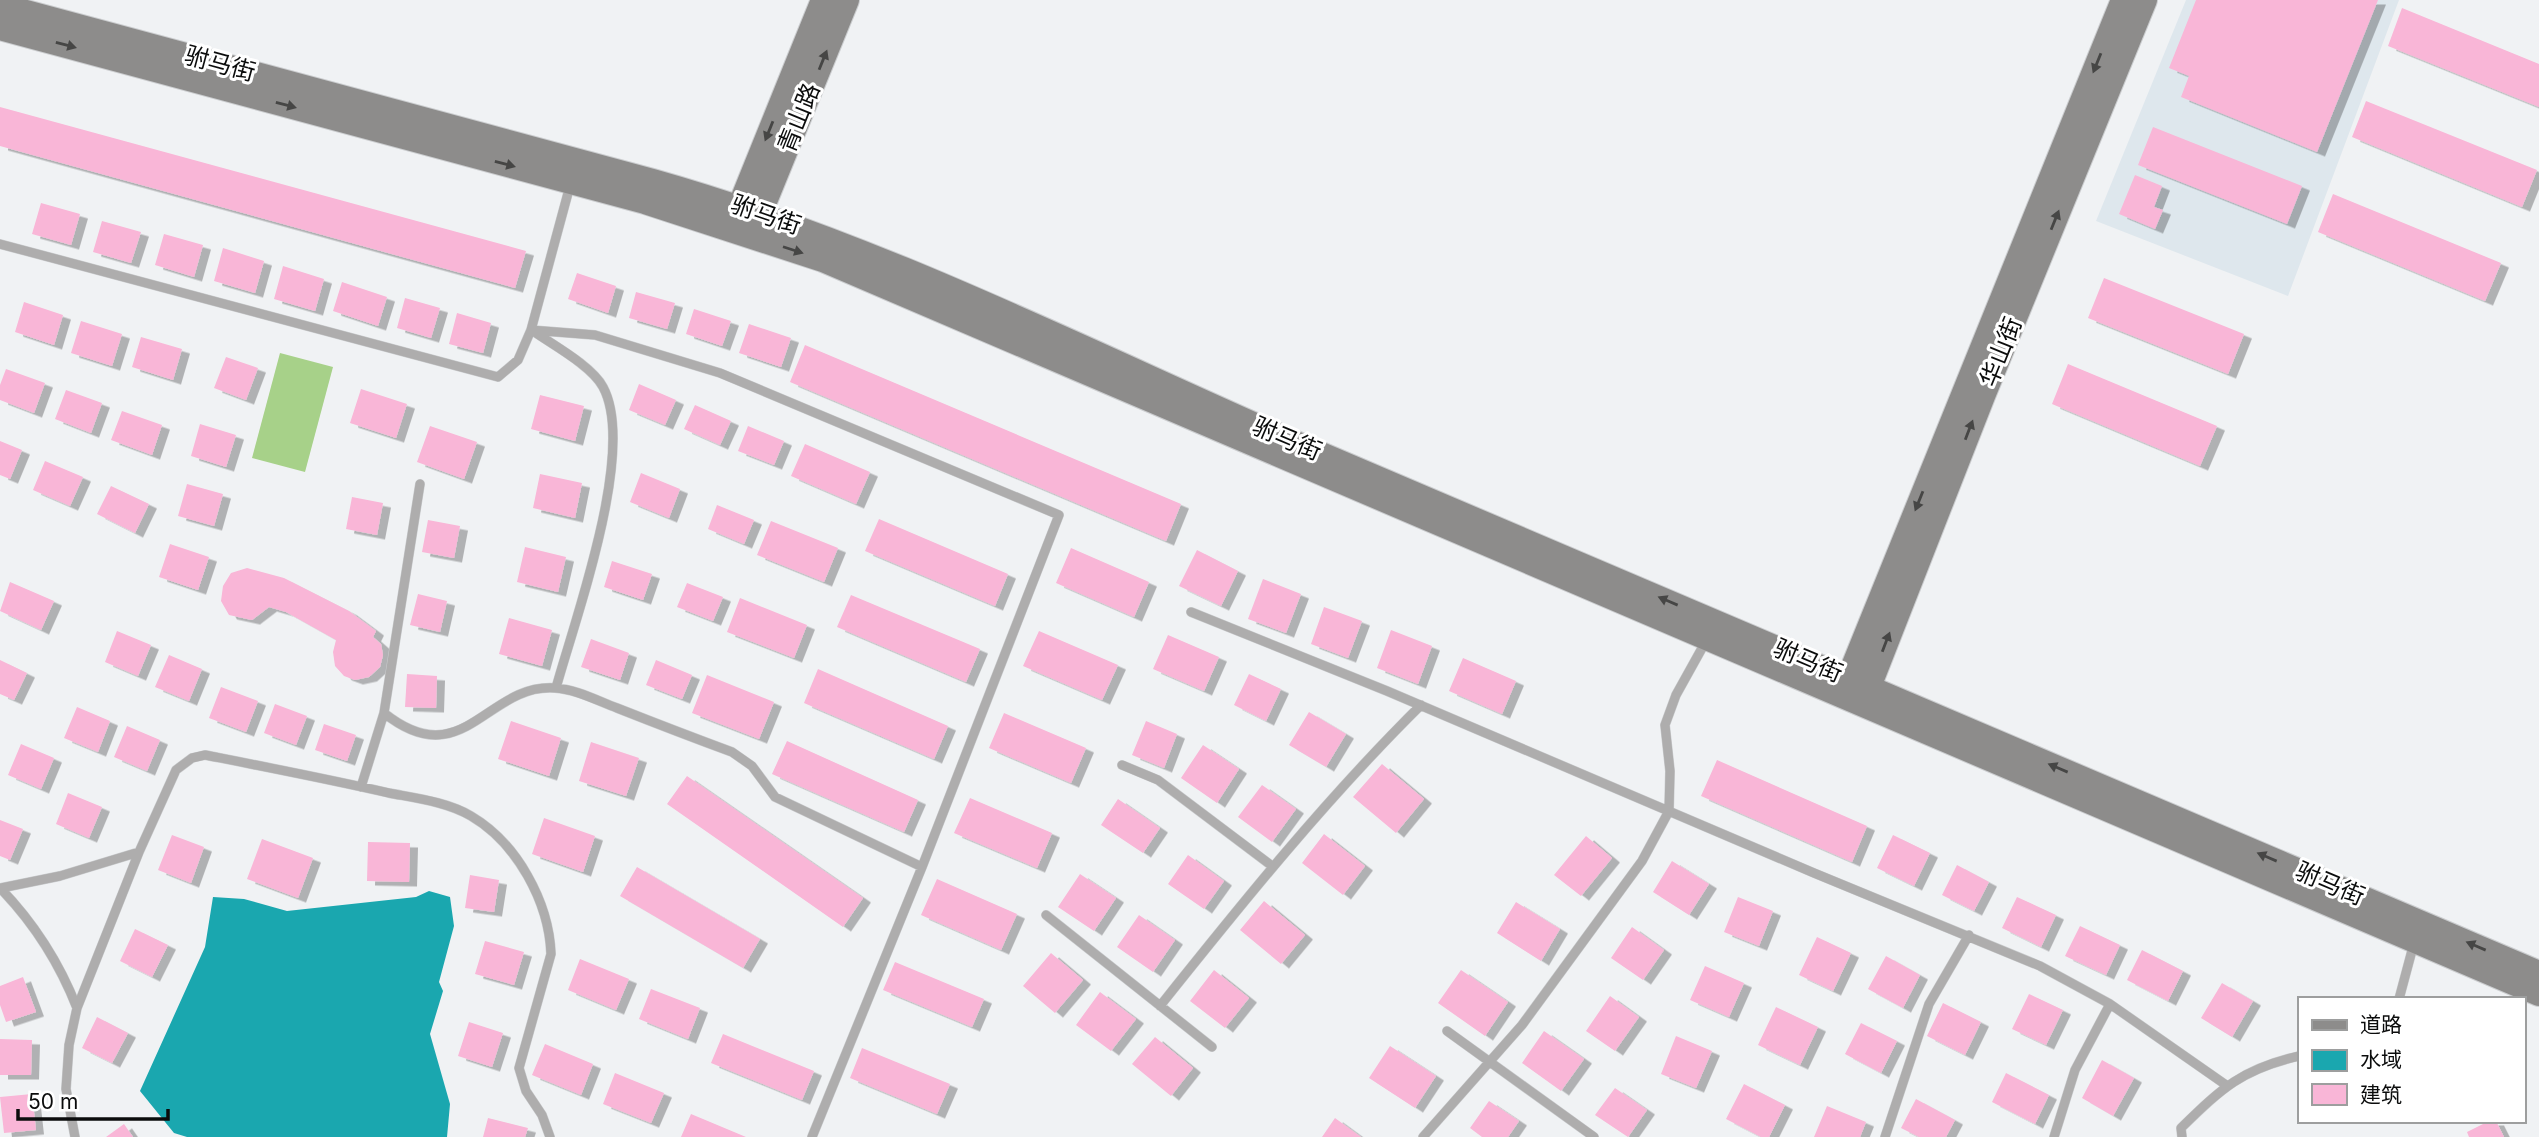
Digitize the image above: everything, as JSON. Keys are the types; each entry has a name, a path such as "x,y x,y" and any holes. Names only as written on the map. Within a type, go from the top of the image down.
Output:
{"main road":[{"name":"青山路","path":"741,233 822,0"},
{"name":"青山路","path":"750,209 847,0"},
{"name":"华山街","path":"1855,692 2123,0"},
{"name":"华山街","path":"1855,692 1983,396 2145,0"},
{"name":"驸马街","path":"0,5 574,171 741,233 823,260 1712,631 2417,931 2539,973"},
{"name":"驸马街","path":"0,27 574,171 750,209 831,238 1267,430 1712,631"},
{"name":"驸马街","path":"2417,931 2539,994"}],"lane":[{"path":"0,244 498,377 518,360 531,330 574,171"},
{"path":"531,330 575,359 603,387 614,428 606,507 556,688"},
{"path":"531,330 595,335 720,373 1059,515 922,867 812,1137"},
{"path":"361,787 384,713 420,484"},
{"path":"1191,612 2040,965 2110,1004 2226,1085"},
{"path":"1423,1137 1522,1026 1642,861 1669,811 1670,771 1665,725 1676,695 1712,631"},
{"path":"384,713 400,725 421,734 445,734 484,718 532,690 556,688 732,752 752,766 775,797 922,867"},
{"path":"1160,1006 1272,866 1377,748 1420,705"},
{"path":"75,1137 66,1089 69,1045 77,1008 139,852 176,770 192,758 205,755 429,802 469,814 491,829 524,871 543,907 550,936 551,954 520,1068 526,1091 542,1115 550,1137"},
{"path":"1122,765 1158,780 1272,866"},
{"path":"0,888 60,876 139,852"},
{"path":"0,888 33,925 62,969 77,1008"},
{"path":"1046,915 1212,1048"},
{"path":"2400,997 2417,931"},
{"path":"1885,1137 1929,1004 1969,935"},
{"path":"2054,1137 2075,1070 2110,1004"},
{"path":"1447,1031 1594,1137"},
{"path":"2182,1137 2181,1128 2226,1085 2264,1063 2298,1056"}],"shaded area":[{"path":"2186,0 2399,0 2288,296 2096,221"}],"green space":[{"path":"280,353 333,367 305,472 252,458"}],"water":[{"path":"429,891 450,897 454,926 439,982 443,991 430,1034 450,1104 447,1137 187,1137 174,1133 140,1091 205,947 213,897 244,899 287,911 416,897"}],"building":[{"path":"2196,0 2378,0 2317,152 2181,97 2189,76 2169,68"},
{"path":"2402,8 2539,64 2539,107 2388,46"},
{"path":"2366,101 2537,170 2522,207 2352,137"},
{"path":"0,107 526,251 515,288 0,146"},
{"path":"2153,127 2302,186 2287,224 2138,165"},
{"path":"2135,175 2162,186 2154,207 2163,210 2155,229 2119,214"},
{"path":"2333,194 2501,263 2485,301 2318,232"},
{"path":"41,203 80,214 71,245 32,234"},
{"path":"102,221 141,232 131,263 93,252"},
{"path":"164,234 203,245 194,277 155,265"},
{"path":"223,248 264,261 255,293 214,281"},
{"path":"283,266 324,279 315,311 274,299"},
{"path":"577,273 616,286 608,313 568,299"},
{"path":"2104,278 2244,334 2228,374 2088,318"},
{"path":"342,282 387,297 378,326 333,311"},
{"path":"636,292 675,303 667,329 629,318"},
{"path":"405,298 440,308 431,338 397,328"},
{"path":"24,302 63,315 54,345 15,332"},
{"path":"694,309 731,321 722,346 686,334"},
{"path":"457,313 491,323 483,353 449,344"},
{"path":"81,321 122,334 112,366 71,353"},
{"path":"749,324 791,338 781,367 739,353"},
{"path":"141,337 182,349 173,380 132,367"},
{"path":"805,345 1181,504 1166,541 790,382"},
{"path":"226,357 258,368 246,400 214,388"},
{"path":"2068,364 2217,426 2200,466 2052,404"},
{"path":"6,369 45,383 34,413 0,400 0,385"},
{"path":"639,384 676,400 665,425 629,410"},
{"path":"361,389 407,404 396,438 350,423"},
{"path":"66,390 102,403 91,433 55,419"},
{"path":"540,395 584,406 575,441 531,429"},
{"path":"695,405 731,421 720,445 684,429"},
{"path":"122,411 162,425 152,455 111,440"},
{"path":"200,424 236,435 226,467 191,456"},
{"path":"430,426 477,442 464,479 417,462"},
{"path":"748,426 784,441 774,465 738,451"},
{"path":"0,441 22,450 10,479 0,475"},
{"path":"805,444 870,472 856,504 791,476"},
{"path":"45,461 83,477 70,506 33,490"},
{"path":"641,473 680,489 669,518 630,502"},
{"path":"540,474 582,483 575,518 533,508"},
{"path":"187,484 223,494 214,526 178,516"},
{"path":"111,486 149,504 135,533 97,514"},
{"path":"352,497 383,503 377,535 346,529"},
{"path":"717,505 754,520 744,544 708,529"},
{"path":"879,519 1008,574 995,606 865,551"},
{"path":"428,520 460,526 454,558 422,552"},
{"path":"771,521 838,548 824,582 757,555"},
{"path":"170,544 209,557 198,590 159,577"},
{"path":"525,547 566,557 558,592 517,582"},
{"path":"1071,548 1149,582 1134,617 1056,583"},
{"path":"1197,550 1238,571 1221,606 1179,586"},
{"path":"612,561 652,574 643,600 604,587"},
{"path":"247,568 284,578 349,611 376,631 373,637 381,644 383,655 380,667 369,677 355,680 344,676 335,666 333,652 336,640 286,612 269,607 252,620 229,615 221,601 223,586 231,573"},
{"path":"1263,579 1301,594 1286,633 1248,619"},
{"path":"10,582 54,601 41,630 0,611"},
{"path":"687,583 723,597 713,621 677,607"},
{"path":"418,594 447,601 440,632 410,625"},
{"path":"851,595 980,649 966,682 837,627"},
{"path":"740,598 807,625 794,658 727,632"},
{"path":"1324,607 1362,621 1348,658 1311,644"},
{"path":"509,618 552,630 542,666 499,654"},
{"path":"1391,630 1432,646 1418,684 1377,668"},
{"path":"117,631 151,645 138,676 105,662"},
{"path":"1039,631 1118,665 1102,700 1023,666"},
{"path":"1168,635 1219,657 1204,691 1153,669"},
{"path":"591,639 629,653 620,680 581,667"},
{"path":"169,655 202,669 189,701 155,687"},
{"path":"1463,658 1516,681 1502,714 1449,691"},
{"path":"0,660 27,673 14,700 0,694"},
{"path":"656,660 692,675 682,699 646,685"},
{"path":"818,669 948,726 934,759 804,703"},
{"path":"407,674 437,676 436,708 405,707"},
{"path":"1249,674 1281,689 1266,721 1234,705"},
{"path":"707,675 774,702 759,739 692,713"},
{"path":"221,687 258,701 246,732 209,718"},
{"path":"275,704 307,716 296,745 264,733"},
{"path":"77,707 110,721 98,752 64,738"},
{"path":"1309,712 1346,734 1326,767 1289,745"},
{"path":"1004,713 1086,748 1071,783 989,748"},
{"path":"511,721 561,738 549,776 498,759"},
{"path":"1146,721 1177,734 1164,768 1132,755"},
{"path":"324,724 356,735 347,761 315,750"},
{"path":"127,726 160,740 147,771 114,757"},
{"path":"787,741 918,800 904,832 772,774"},
{"path":"591,742 639,758 626,796 579,781"},
{"path":"21,744 54,758 41,789 8,775"},
{"path":"1203,745 1239,769 1217,803 1181,778"},
{"path":"1717,760 1867,826 1852,862 1701,796"},
{"path":"1382,764 1424,799 1396,833 1353,797"},
{"path":"687,776 863,898 843,927 667,804"},
{"path":"1262,785 1296,809 1272,842 1238,817"},
{"path":"68,793 102,807 89,838 56,824"},
{"path":"970,798 1052,833 1037,868 954,833"},
{"path":"1118,799 1160,828 1143,853 1101,825"},
{"path":"544,818 595,836 583,872 532,854"},
{"path":"0,820 23,829 10,860 0,856"},
{"path":"1324,834 1365,866 1343,895 1302,863"},
{"path":"172,835 204,847 191,883 158,870"},
{"path":"1893,835 1930,853 1914,886 1877,868"},
{"path":"1586,836 1612,858 1581,896 1554,875"},
{"path":"262,839 313,858 298,898 247,879"},
{"path":"368,842 410,843 409,882 367,881"},
{"path":"1188,855 1224,881 1204,909 1168,884"},
{"path":"1672,861 1709,884 1689,915 1653,892"},
{"path":"1957,865 1989,882 1974,911 1942,895"},
{"path":"637,867 760,939 743,968 620,896"},
{"path":"1080,874 1116,898 1094,931 1058,907"},
{"path":"470,875 499,880 494,912 465,908"},
{"path":"937,879 1017,914 1001,950 921,915"},
{"path":"1738,897 1773,911 1759,946 1724,932"},
{"path":"2017,897 2056,915 2041,947 2002,928"},
{"path":"1264,901 1305,935 1281,964 1240,930"},
{"path":"1516,902 1560,929 1541,961 1497,933"},
{"path":"1139,915 1175,940 1153,972 1117,947"},
{"path":"2080,926 2120,945 2106,975 2065,956"},
{"path":"1632,927 1664,950 1643,980 1611,958"},
{"path":"135,929 168,945 152,977 120,961"},
{"path":"1817,937 1851,953 1833,991 1799,975"},
{"path":"485,941 524,952 514,985 475,974"},
{"path":"2142,950 2183,971 2168,1001 2127,980"},
{"path":"1051,953 1083,980 1055,1013 1023,986"},
{"path":"1886,956 1920,975 1903,1008 1868,989"},
{"path":"580,959 629,979 616,1010 568,990"},
{"path":"895,962 984,999 972,1027 883,990"},
{"path":"1705,966 1744,983 1729,1017 1690,1000"},
{"path":"1214,970 1249,998 1225,1028 1190,1001"},
{"path":"1461,970 1508,1002 1485,1036 1438,1003"},
{"path":"23,977 36,1012 6,1022 0,1005 0,986"},
{"path":"2222,983 2253,1001 2232,1037 2201,1018"},
{"path":"651,989 700,1008 688,1039 639,1019"},
{"path":"1100,992 1136,1019 1111,1051 1076,1025"},
{"path":"2029,994 2063,1010 2046,1045 2012,1029"},
{"path":"1610,996 1639,1017 1615,1051 1586,1031"},
{"path":"1943,1003 1981,1022 1965,1055 1927,1036"},
{"path":"1776,1007 1818,1027 1800,1065 1758,1045"},
{"path":"97,1017 128,1033 112,1063 82,1048"},
{"path":"469,1022 503,1033 492,1067 458,1056"},
{"path":"1861,1023 1897,1041 1881,1073 1845,1054"},
{"path":"1544,1031 1584,1059 1561,1091 1522,1063"},
{"path":"723,1034 814,1071 802,1100 711,1063"},
{"path":"1676,1036 1712,1051 1696,1088 1661,1074"},
{"path":"1155,1037 1193,1068 1171,1096 1132,1064"},
{"path":"0,1039 32,1040 31,1075 0,1075"},
{"path":"545,1044 593,1064 581,1095 532,1075"},
{"path":"1390,1046 1436,1076 1415,1108 1369,1078"},
{"path":"862,1048 950,1084 937,1114 850,1078"},
{"path":"2102,1060 2134,1078 2113,1116 2082,1098"},
{"path":"615,1073 664,1093 651,1123 603,1104"},
{"path":"2006,1073 2049,1095 2035,1124 1992,1102"},
{"path":"1744,1084 1785,1105 1769,1137 1761,1137 1726,1119"},
{"path":"1615,1088 1647,1110 1628,1137 1595,1115"},
{"path":"32,1094 36,1130 4,1133 0,1097"},
{"path":"1916,1099 1955,1120 1946,1137 1919,1137 1901,1128"},
{"path":"1489,1101 1519,1121 1508,1137 1482,1137 1470,1128"},
{"path":"1827,1106 1866,1122 1860,1137 1814,1137"},
{"path":"691,1114 746,1137 681,1137"},
{"path":"488,1118 528,1128 525,1137 483,1137"},
{"path":"1335,1118 1361,1137 1322,1137"},
{"path":"2485,1123 2497,1123 2504,1137 2469,1137 2467,1132"},
{"path":"124,1124 133,1137 106,1137"}]}
